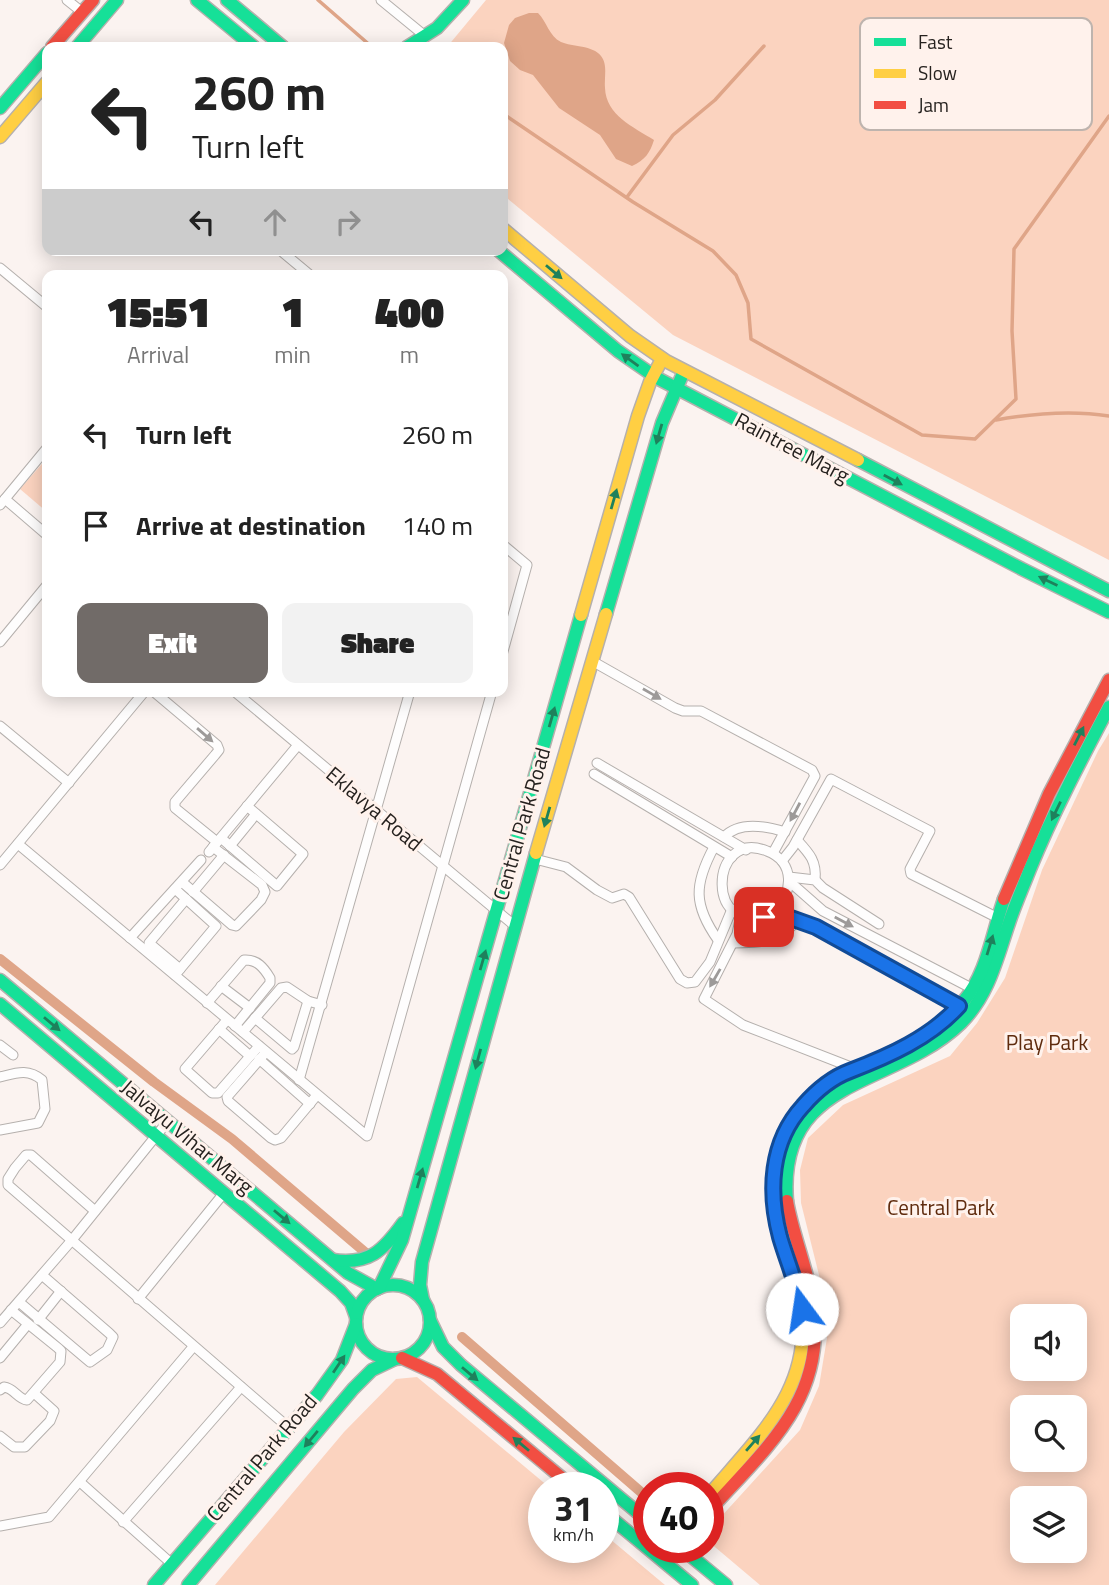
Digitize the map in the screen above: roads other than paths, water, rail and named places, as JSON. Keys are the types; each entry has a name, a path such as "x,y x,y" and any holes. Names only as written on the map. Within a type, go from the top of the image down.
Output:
{"main road":[{"path":"56,42 93,0"},
{"path":"81,42 117,0"},
{"path":"197,0 248,42"},
{"path":"227,0 277,42"},
{"path":"423,42 463,0"},
{"path":"0,108 42,60"},
{"path":"0,137 42,88"},
{"name":"Raintree Marg","path":"508,233 630,337 662,359 1109,591"},
{"name":"Raintree Marg","path":"505,256 618,351 653,376 1109,612"},
{"name":"Central Park Road","path":"378,1288 397,1253 410,1212 638,416 662,359"},
{"name":"Central Park Road","path":"423,1300 419,1285 422,1262 514,926 662,423 684,371"},
{"path":"978,992 983,965 998,918 1037,821 1109,680"},
{"path":"724,1494 785,1425 799,1401 811,1371 816,1345 814,1307 809,1282 792,1233 786,1197 788,1164 794,1141 808,1119 835,1093 915,1056 951,1031 995,969 1034,859 1109,707"},
{"name":"Jalvayu Vihar Marg","path":"0,980 356,1279 378,1288"},
{"name":"Jalvayu Vihar Marg","path":"0,1004 347,1297 356,1320"},
{"path":"724,1477 782,1406 794,1382 802,1353 803,1332 799,1297 780,1236 773,1198 775,1162 782,1136 798,1111 818,1090 836,1078 915,1041 965,1009"},
{"path":"333,1260 350,1263 368,1259 388,1241 410,1212"},
{"path":"555,1472 437,1374 398,1358 380,1357 368,1350 360,1338 356,1320 366,1297 378,1288 391,1285 405,1287 423,1300 443,1347 461,1366 633,1509"},
{"name":"Central Park Road","path":"154,1585 289,1428 342,1361 353,1338 356,1320"},
{"path":"398,1358 415,1352 425,1341 430,1320"},
{"name":"Central Park Road","path":"188,1585 352,1389 372,1370 398,1358"},
{"path":"670,1563 692,1585"},
{"path":"699,1563 726,1585"}],"street":[{"path":"67,0 82,12"},
{"path":"381,0 423,42"},
{"path":"287,256 304,270"},
{"path":"0,268 42,303"},
{"path":"42,454 2,502 42,531"},
{"path":"508,549 527,565 508,633"},
{"path":"0,642 42,591"},
{"path":"592,661 683,712 701,711 812,770 815,776 773,853"},
{"path":"0,865 140,697"},
{"path":"160,697 219,750 175,802 175,808 224,855 262,886 265,892 261,900 236,926 178,886"},
{"name":"Eklavya Road","path":"241,697 514,926"},
{"path":"299,1080 408,697"},
{"path":"219,1029 299,1080 366,1136 490,697"},
{"path":"0,726 69,783"},
{"path":"215,845 298,745"},
{"path":"597,763 747,850"},
{"path":"593,774 732,857"},
{"path":"782,860 797,840 831,779 930,831 910,869 911,874 998,918"},
{"path":"215,845 230,846 277,886 303,854 247,806"},
{"path":"230,846 256,814"},
{"path":"724,837 730,830 757,826 785,832"},
{"path":"797,840 810,854 816,868 815,880"},
{"path":"18,844 130,938 177,972"},
{"path":"714,847 701,874 698,901 718,940"},
{"path":"762,849 773,853 782,860 789,880 788,894 783,904 764,917 741,915 732,909 721,890 723,868 732,857 747,850 762,849"},
{"path":"224,855 149,943 207,1003 239,1029 310,1104"},
{"path":"535,859 566,867 612,898 624,894 629,897 680,979 687,983 695,982 710,962 732,909"},
{"path":"130,938 201,860"},
{"path":"789,880 823,911 978,992"},
{"path":"789,880 815,880 879,925"},
{"path":"177,972 216,926 190,895"},
{"path":"774,912 816,927 965,1009"},
{"path":"741,915 733,943 704,999 743,1025 856,1069"},
{"path":"733,943 779,939 788,933 797,919"},
{"path":"207,1003 244,960 262,966 270,978 270,983 239,1029"},
{"path":"221,986 250,1009"},
{"path":"239,1029 255,1018 281,988 287,987 308,1001 322,1005"},
{"path":"255,1018 292,1049 308,1001"},
{"path":"227,1020 186,1069 212,1093 218,1093 259,1053"},
{"path":"0,1045 13,1055"},
{"path":"259,1053 227,1097 228,1101 275,1140 281,1138 317,1095"},
{"path":"0,1077 33,1072 42,1080 45,1109 38,1123 0,1130"},
{"path":"0,1323 72,1240 167,1121"},
{"path":"95,1211 34,1156 26,1156 8,1179 8,1185 289,1428"},
{"path":"138,1300 224,1193"},
{"path":"15,1306 38,1320 90,1362 107,1350 113,1337 42,1275"},
{"path":"38,1320 61,1291"},
{"path":"0,1390 8,1387 23,1400 27,1400 60,1363 61,1351 28,1324 15,1306"},
{"path":"0,1358 28,1324"},
{"path":"0,1526 49,1517 193,1346"},
{"path":"123,1522 241,1387"},
{"path":"0,1436 15,1447 25,1447 50,1421 54,1411 34,1393"},
{"path":"80,1482 172,1564"}],"waterway":[{"path":"318,0 366,42"},
{"path":"627,197 673,135 715,100 764,46"},
{"path":"508,117 633,202 713,251 736,275 748,303 751,339 922,435 975,439 1016,399 1012,331 1014,249 1109,116"},
{"path":"996,420 1053,413 1109,416"},
{"path":"0,959 154,1082 232,1139 366,1253"},
{"path":"462,1337 633,1485"}],"park label":[{"name":"Play Park","path":"1047,1043"},
{"name":"Central Park","path":"941,1208"}]}
